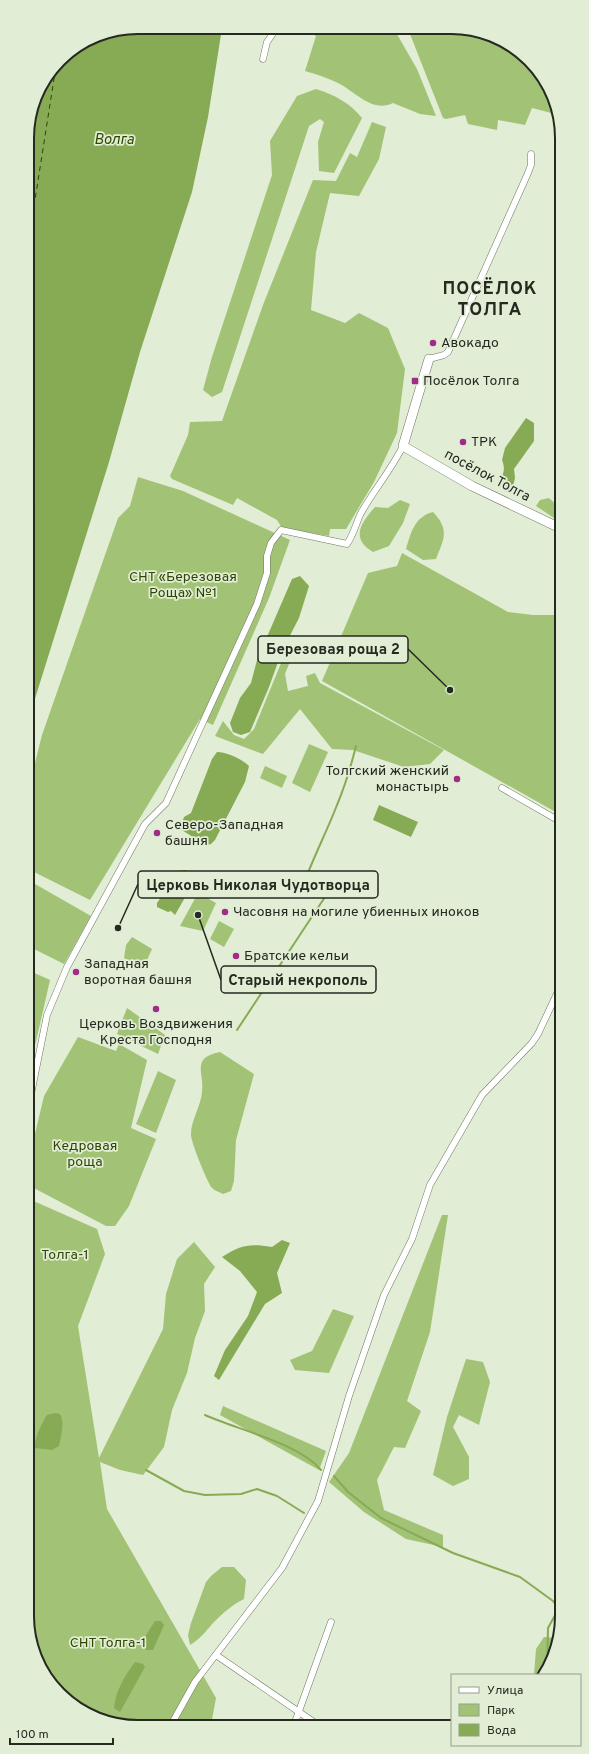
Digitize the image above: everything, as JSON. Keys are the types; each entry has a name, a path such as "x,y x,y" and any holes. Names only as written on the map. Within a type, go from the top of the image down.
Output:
{"street":[{"path":"263,59 267,42 273,34"},
{"path":"34,1079 47,1015 67,967 145,824 166,803 257,604 267,573 267,556 273,539 281,530 348,544 354,534 361,513 382,482 403,446 429,359 444,355 448,352 528,173 531,165 530,154"},
{"name":"посёлок Толга","path":"403,446 472,486 555,526"},
{"path":"502,788 555,819"},
{"path":"175,1720 195,1682 282,1568 318,1501 349,1396 384,1295 412,1239 430,1185 482,1096 532,1043 538,1034 555,998"},
{"path":"296,1720 330,1622"},
{"path":"216,1656 311,1720"}],"green space":[{"path":"313,34 397,34 417,69 436,116 420,114 393,103 378,105 371,103 338,83 305,71 316,36"},
{"path":"410,34 451,34 471,36 503,48 524,65 537,80 544,92 551,113 532,108 525,125 498,120 497,130 468,124 465,115 446,119 443,118"},
{"path":"316,89 342,100 362,118 334,173 319,171 318,142 324,122 320,119 309,126 222,392 212,397 203,390 212,357 272,175 270,141 297,96"},
{"path":"372,122 386,127 379,159 359,196 330,193 316,252 311,310 345,323 359,313 388,328 405,369 397,433 374,482 346,529 330,529 329,536 282,528 277,520 237,498 233,505 172,479 170,476 188,435 190,422 222,421 263,305 313,180 336,181 350,153 357,157"},
{"name":"СНТ «Березовая Роща» №1","path":"138,477 183,491 290,540 269,598 213,725 200,719 90,900 34,872 34,767 42,735 118,518 130,506"},
{"path":"549,498 555,503 555,519 536,506 540,500"},
{"path":"400,500 410,504 403,523 389,546 373,552 366,547 362,541 360,530 362,525 375,507 388,508"},
{"path":"433,512 442,524 444,530 443,540 436,559 423,560 406,549 414,526 421,518"},
{"path":"402,553 508,612 533,615 555,615 555,812 322,681 368,573 397,566"},
{"path":"286,651 293,654 285,674 288,691 308,686 306,676 315,673 320,683 444,750 430,764 404,767 353,750 332,749 300,709 263,754 215,736 223,721 234,735 244,739 254,729"},
{"path":"309,744 328,752 310,792 292,783"},
{"path":"265,766 287,776 282,788 260,778"},
{"path":"34,883 91,916 64,964 34,949"},
{"path":"198,893 216,903 203,931 180,926"},
{"path":"219,921 234,929 224,947 210,939"},
{"path":"132,937 152,949 143,969 124,958 126,945"},
{"path":"34,973 50,980 34,1050"},
{"path":"127,1008 165,1035 158,1054 117,1034"},
{"name":"Кедровая роща","path":"78,1037 116,1051 119,1044 147,1060 131,1128 156,1139 129,1206 115,1226 106,1226 34,1188 34,1138 44,1096"},
{"path":"220,1052 254,1074 236,1140 234,1181 231,1191 223,1194 213,1189 210,1185 203,1171 191,1138 191,1129 201,1097 202,1062 205,1058"},
{"path":"158,1071 176,1080 156,1133 136,1124"},
{"name":"СНТ Толга-1","path":"34,1201 97,1229 105,1254 78,1326 99,1458 163,1329 166,1294 177,1259 194,1242 215,1267 204,1284 205,1311 195,1338 187,1373 172,1410 164,1447 143,1475 120,1470 100,1462 107,1509 216,1698 212,1720 131,1720 118,1718 92,1709 75,1698 52,1674 40,1649 36,1636 34,1616"},
{"path":"442,1215 448,1215 430,1332 407,1401 421,1411 405,1448 394,1447 377,1480 384,1510 443,1535 443,1547 406,1539 364,1512 329,1482 349,1453"},
{"path":"333,1309 354,1316 329,1373 295,1370 290,1360 312,1351"},
{"path":"466,1359 483,1362 490,1382 479,1425 459,1415 453,1427 469,1457 469,1479 453,1486 433,1475 447,1417"},
{"path":"223,1406 326,1451 319,1470 220,1415"},
{"path":"222,1567 234,1567 246,1580 244,1599 224,1612 194,1643 190,1645 188,1635 191,1623 206,1582"},
{"path":"544,1637 552,1638 547,1656 537,1674 534,1674 536,1649"}],"water":[{"name":"Волга","path":"138,34 221,34 208,117 192,192 140,352 109,462 34,702 34,131 38,111 48,86 60,69 69,60 86,48 98,42 125,35"},
{"path":"526,418 534,423 534,441 514,469 515,478 512,490 507,492 498,484 504,467 502,460 505,448"},
{"path":"300,576 309,586 299,618 282,651 250,732 241,735 233,732 230,723 240,698 251,683 257,660 292,579"},
{"path":"217,752 234,756 249,766 245,782 215,840 211,844 206,845 180,829 184,817 191,813 212,759"},
{"path":"379,805 418,822 411,837 373,820"},
{"path":"185,870 197,875 175,915 171,911 168,912 157,907 157,903 179,871"},
{"path":"282,1240 290,1243 277,1273 282,1293 265,1304 219,1380 214,1376 225,1350 248,1316 257,1292 240,1271 222,1257 234,1250 246,1246 257,1245 272,1247"},
{"path":"55,1413 60,1414 62,1421 59,1446 52,1450 35,1448 37,1435 45,1418 47,1415"},
{"path":"155,1621 161,1621 164,1625 153,1650 146,1650 143,1646 146,1635"},
{"path":"135,1662 143,1664 145,1667 120,1712 114,1708 116,1696 124,1678"}],"waterway":[{"path":"237,1030 325,897 320,892 304,883 340,798 356,746"},
{"path":"205,1415 267,1438 298,1452 311,1460 321,1470"},
{"path":"146,1470 184,1491 205,1495 241,1494 257,1489 277,1496 304,1513"},
{"path":"334,1476 348,1492 381,1518 453,1553 520,1577 555,1603"},
{"path":"547,1655 548,1628 555,1615"}],"ferry route":[{"path":"34,206 54,77"}],"place":[{"name":"Авокадо","path":"433,343"},
{"name":"Посёлок Толга","path":"415,381"},
{"name":"ТРК","path":"463,442"},
{"name":"Березовая роща 2","path":"450,690"},
{"name":"Толгский женский монастырь","path":"457,779"},
{"name":"Северо-Западная башня","path":"157,833"},
{"name":"Часовня на могиле убиенных иноков","path":"225,912"},
{"name":"Старый некрополь","path":"198,915"},
{"name":"Церковь Николая Чудотворца","path":"118,928"},
{"name":"Братские кельи","path":"236,956"},
{"name":"Западная воротная башня","path":"76,972"},
{"name":"Церковь Воздвижения Креста Господня","path":"156,1009"}],"district":[{"name":"ПОСЁЛОК ТОЛГА","path":"490,299"}],"park label":[{"name":"Толга-1","path":"65,1255"}]}
